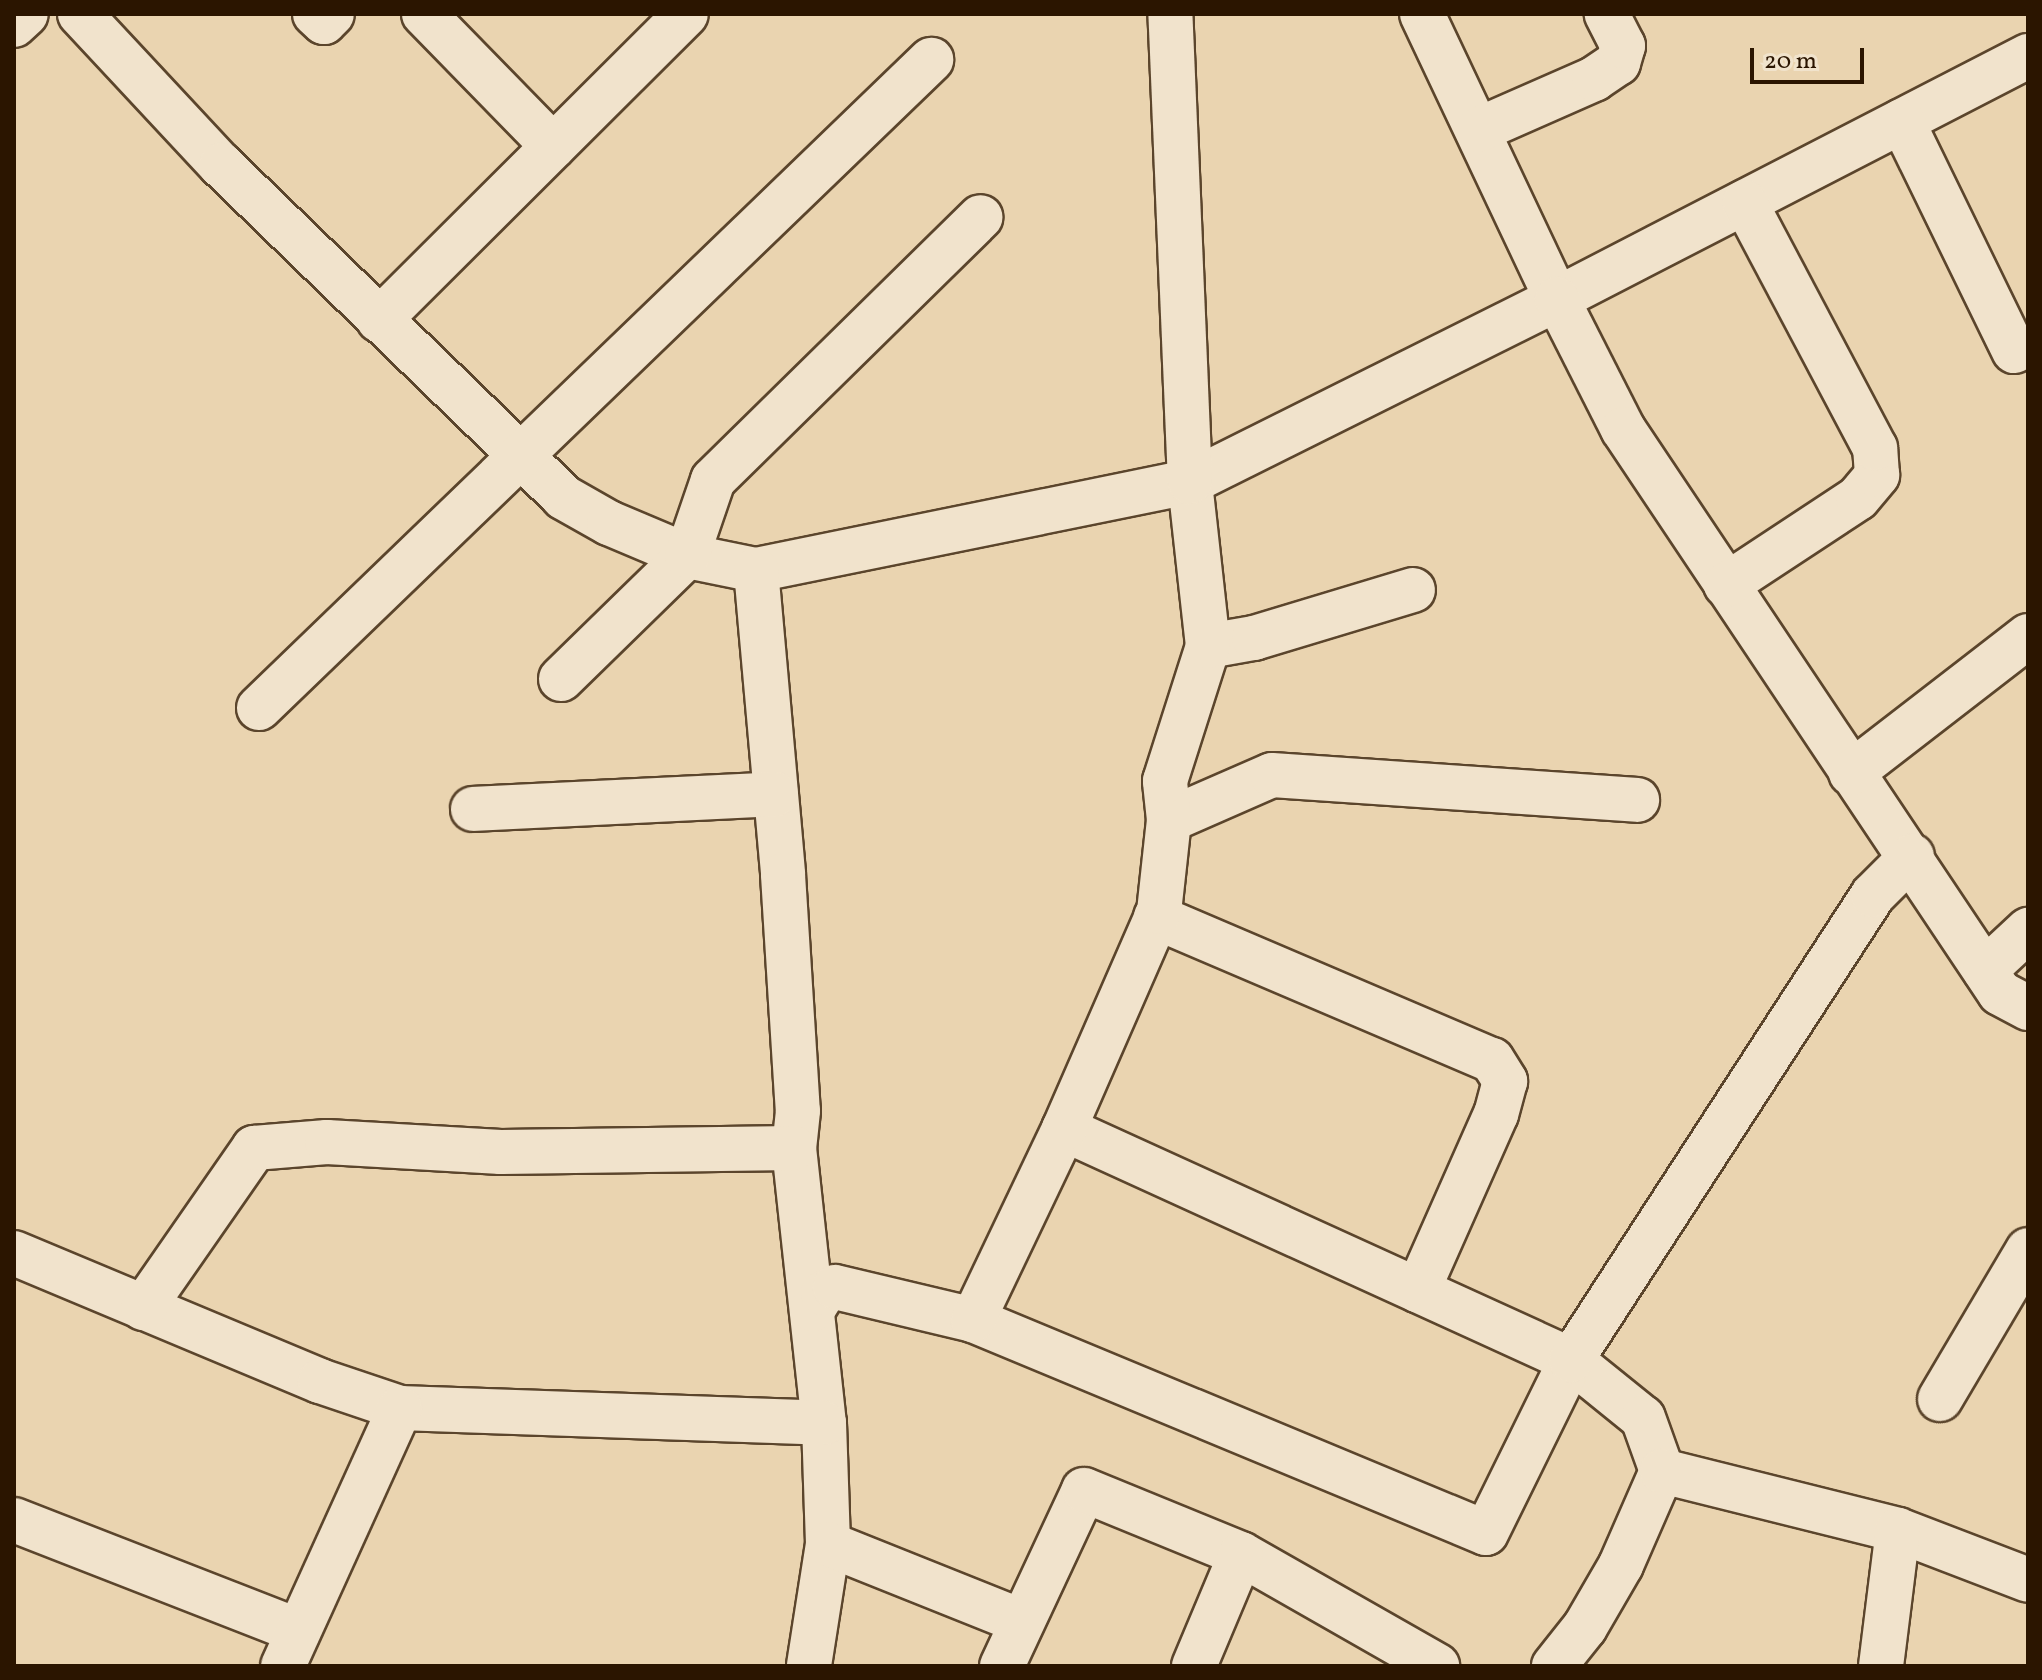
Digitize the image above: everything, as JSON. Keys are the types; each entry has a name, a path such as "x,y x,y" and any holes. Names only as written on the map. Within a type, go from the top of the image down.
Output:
{"street":[{"path":"14,25 26,14"},
{"path":"80,14 221,165 563,497 609,523 687,556 756,570 1190,482 1557,299 2028,56"},
{"path":"315,14 324,22 332,14"},
{"path":"424,14 553,146"},
{"path":"379,320 686,14"},
{"path":"973,1320 1064,1129 1156,917 1169,820 1165,781 1208,646 1190,482 1170,14"},
{"path":"1422,14 1557,299 1623,429 1851,773 1912,856 2000,993 2028,1008"},
{"path":"1478,130 1594,79 1618,63 1623,46 1607,14"},
{"path":"259,708 931,60"},
{"path":"1902,121 2014,351"},
{"path":"1726,585 1858,498 1877,475 1875,448 1745,202"},
{"path":"561,679 687,556 713,480 981,217"},
{"path":"756,570 776,794 798,1111 794,1148 824,1423 828,1544 809,1666"},
{"path":"1208,646 1254,638 1413,590"},
{"path":"1851,773 2028,636"},
{"path":"1169,820 1272,775 1637,800"},
{"path":"473,809 776,794"},
{"path":"813,1309 823,1293 835,1287 973,1320 1486,1533 1571,1360 1873,895 1912,856"},
{"path":"1156,917 1492,1060 1505,1081 1496,1114 1418,1290"},
{"path":"1985,970 2028,930"},
{"path":"1064,1129 1571,1360 1643,1418 1662,1471 1621,1565 1585,1627 1554,1666"},
{"path":"143,1308 254,1148 327,1142 501,1152 794,1148"},
{"path":"1940,1399 2028,1250"},
{"path":"14,1253 320,1381 400,1408 824,1423"},
{"path":"14,1520 290,1648 400,1408"},
{"path":"1662,1471 1898,1530 2028,1580"},
{"path":"1002,1666 1084,1490 1241,1554 1437,1666"},
{"path":"1881,1666 1898,1530"},
{"path":"828,1544 1021,1621"},
{"path":"1194,1666 1241,1554"}]}
